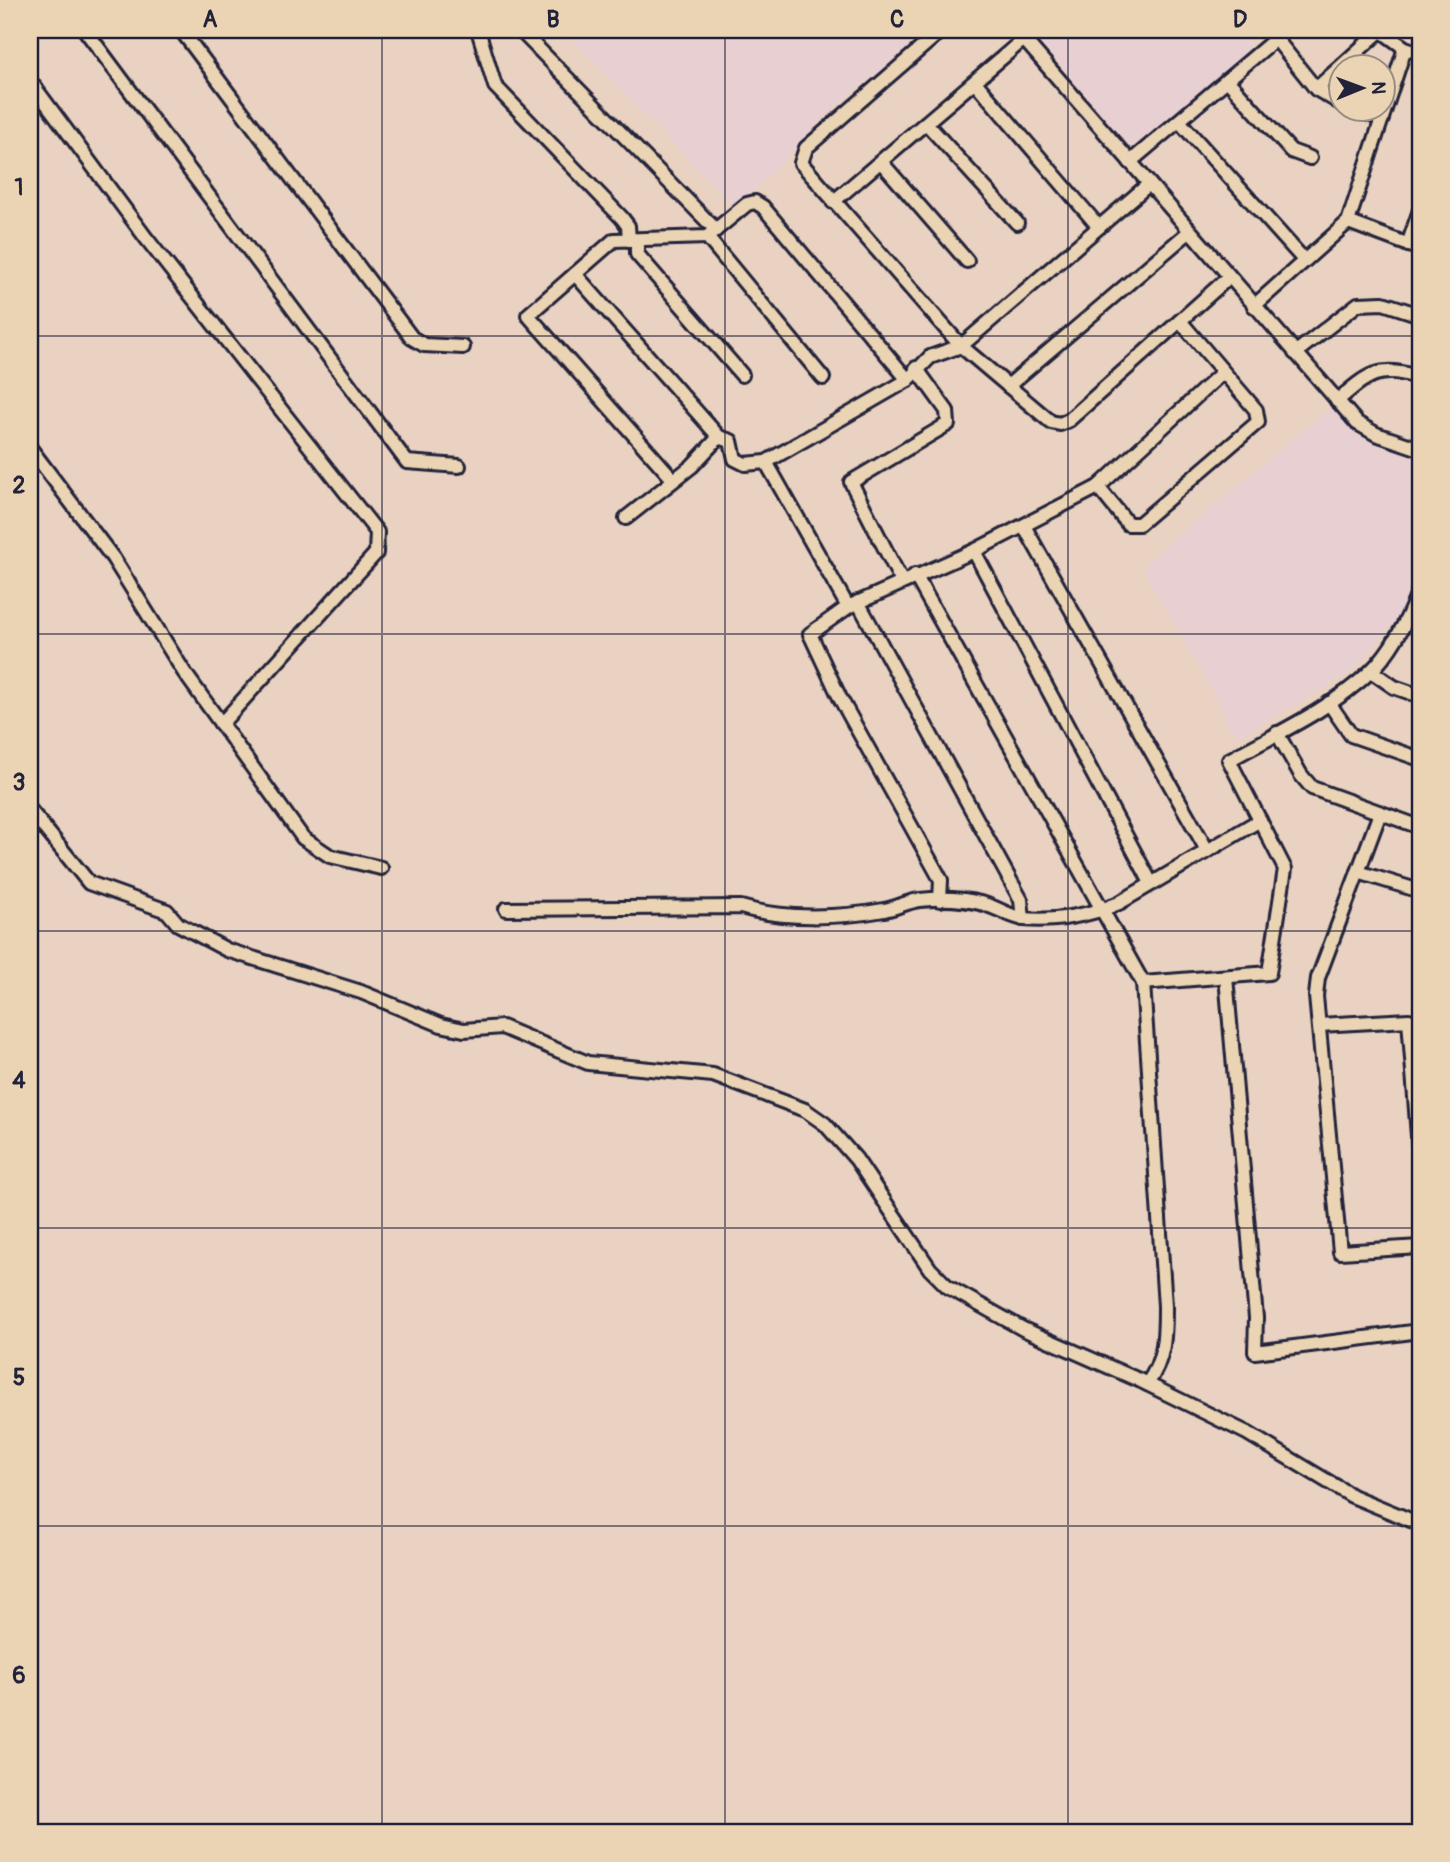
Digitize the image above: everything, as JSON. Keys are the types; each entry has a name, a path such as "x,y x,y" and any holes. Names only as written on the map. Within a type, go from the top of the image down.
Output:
{"street":[{"path":"85,30 407,463 459,466"},
{"path":"181,30 412,338 424,345 463,347"},
{"path":"478,30 495,86 622,218 628,226 637,254 742,375"},
{"path":"520,30 712,233 823,378"},
{"path":"942,30 802,154 803,167 961,346 1051,422 1065,423 1229,277"},
{"path":"1130,162 1286,30"},
{"path":"1316,89 1381,30 1405,48 1420,53"},
{"path":"833,202 975,82 1020,34 1337,401 1366,429 1420,449"},
{"path":"1276,39 1316,89 1328,96"},
{"path":"1398,70 1405,48"},
{"path":"1227,80 1291,151 1310,158"},
{"path":"30,81 146,238 377,532 376,553 220,724"},
{"path":"975,82 1099,227"},
{"path":"1179,121 1304,260"},
{"path":"1254,306 1348,222 1381,122"},
{"path":"926,123 1017,223"},
{"path":"882,163 967,261"},
{"path":"575,274 719,438 731,441 736,459 745,464 766,463 908,380 916,368 930,356 961,346 1149,184"},
{"path":"672,478 528,315 614,240 633,241 712,233 747,204 755,202 763,207 908,380"},
{"path":"1348,222 1414,247 1420,210"},
{"path":"1008,386 1189,231"},
{"path":"1295,353 1358,304 1383,303 1420,315"},
{"path":"1098,487 1128,524 1139,524 1259,419 1256,410 1180,321"},
{"path":"902,582 851,482 947,424 947,411 916,368"},
{"path":"1337,401 1372,373 1394,371 1420,378"},
{"path":"940,900 941,880 840,698 810,634 853,605 915,575 974,551 1098,487 1223,372"},
{"path":"626,518 672,478 692,466 719,438"},
{"path":"30,448 113,558 220,724 303,838 330,856 381,868"},
{"path":"766,463 853,605 1021,900 1023,919"},
{"path":"1024,526 1207,850"},
{"path":"974,551 1151,883"},
{"path":"915,575 1143,983 1165,1306 1165,1340 1160,1367 1147,1384"},
{"path":"1143,983 1269,973 1285,869 1229,760 1329,702 1371,671 1394,641 1420,588"},
{"path":"1371,671 1394,687 1420,696"},
{"path":"1329,702 1350,735 1420,760"},
{"path":"1277,733 1301,775 1312,788 1420,827"},
{"path":"30,810 89,884 167,911 178,924 227,950 360,992 440,1025 464,1030 502,1027 588,1063 713,1075 805,1110 825,1124 856,1159 922,1258 948,1287 1023,1329 1147,1384 1247,1433 1352,1496 1420,1524"},
{"path":"1380,813 1318,978 1319,1025 1340,1252 1420,1247"},
{"path":"506,909 741,908 759,913 820,915 885,910 918,900 940,900 983,904 1023,919 1064,918 1103,910 1259,820"},
{"path":"1358,872 1420,891"},
{"path":"1226,977 1255,1304 1255,1352 1420,1331"},
{"path":"1319,1025 1409,1020 1420,1162"}],"shaded area":[{"path":"563,30 934,30 835,107 755,190 733,206"},
{"path":"1029,30 1237,30 1263,60 1144,163"},
{"path":"1332,406 1361,437 1420,458 1420,570 1404,611 1351,673 1239,737 1221,719 1224,712 1147,577 1145,563"}]}
